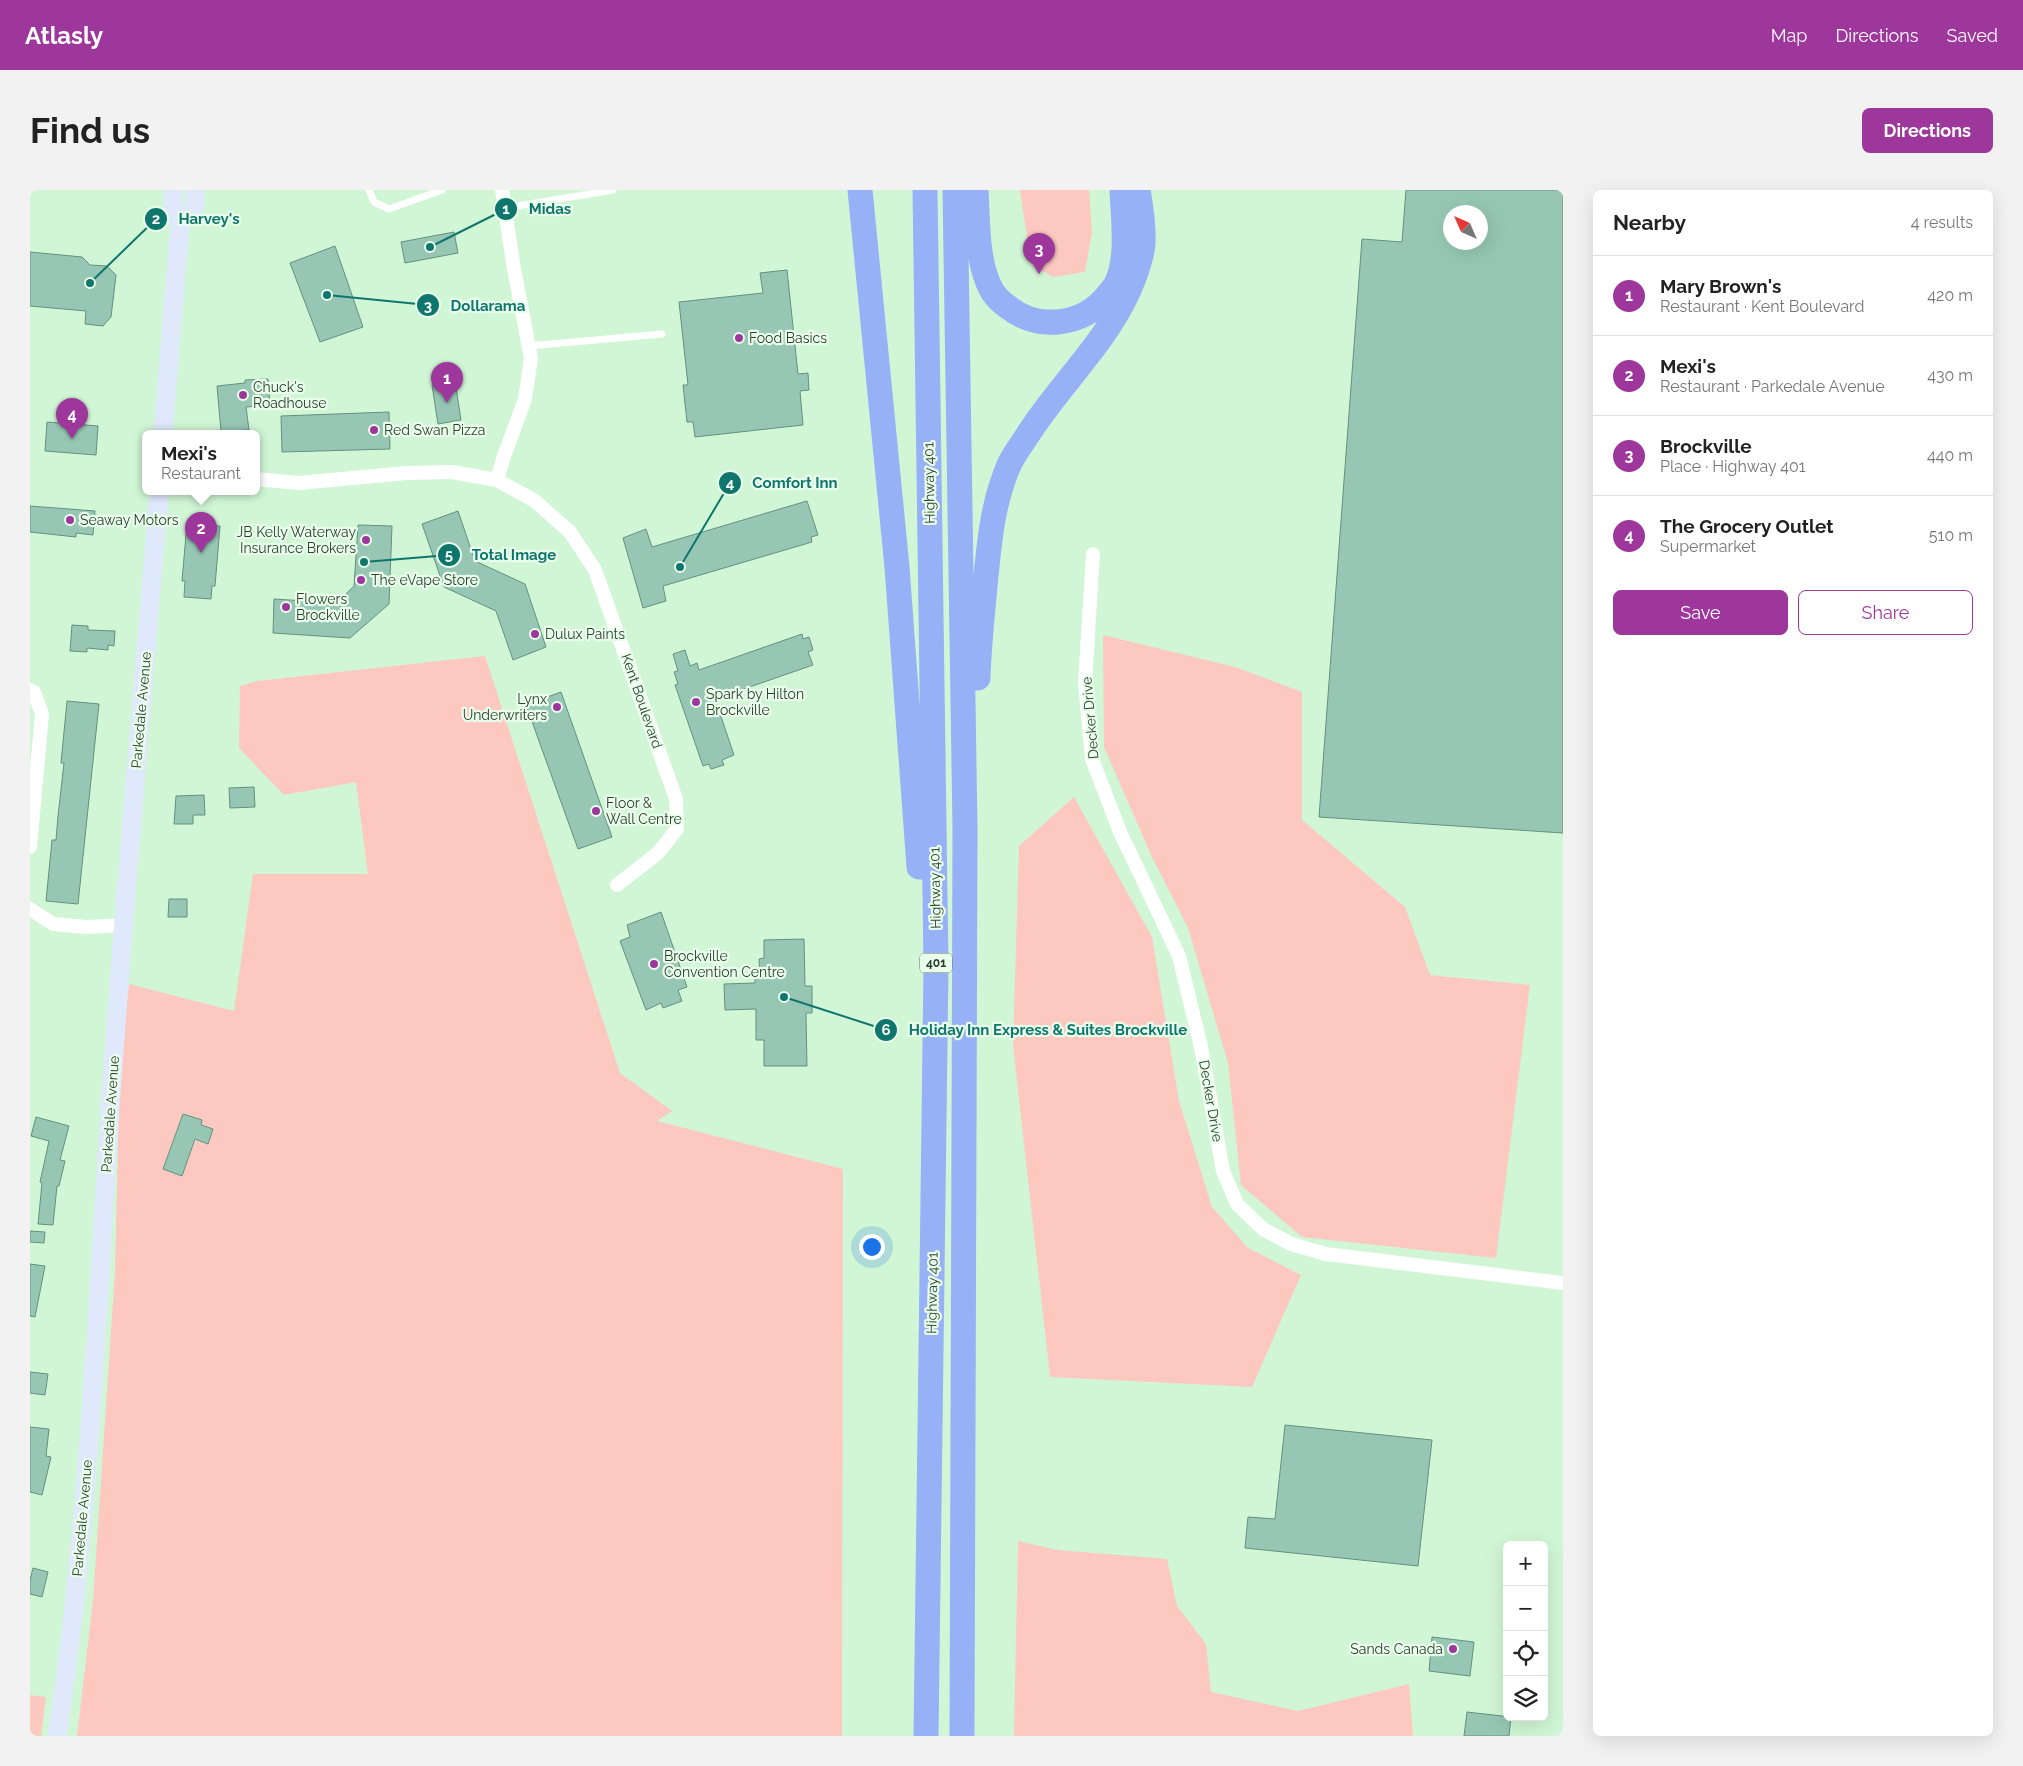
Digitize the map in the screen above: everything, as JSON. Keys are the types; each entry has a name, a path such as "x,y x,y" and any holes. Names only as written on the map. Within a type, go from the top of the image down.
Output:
{"highway":[{"path":"860,190 897,567 922,908 936,966"},
{"name":"Highway 401","path":"925,190 936,966 926,1736"},
{"name":"Highway 401","path":"955,190 965,829 962,1736"},
{"path":"976,190 981,258 993,293 1022,317 1036,321 1056,322 1070,320 1099,305 1116,284 1124,247 1122,190"},
{"path":"965,829 974,795 978,651 990,530 998,494 1010,463 1037,419 1096,346 1115,318 1128,293 1136,274 1143,244 1142,216 1138,190"}],"street":[{"path":"164,430 180,223 172,206 173,190"},
{"path":"180,223 195,206 195,190"},
{"path":"497,480 525,399 532,358 502,190"},
{"name":"Kent Boulevard","path":"260,479 299,483 407,473 452,472 497,480 535,501 570,532 596,570 676,799 677,828 658,853 617,885"},
{"name":"Parkedale Avenue","path":"57,1736 85,1495 123,926 159,495"},
{"name":"Decker Drive","path":"1093,554 1085,684 1092,759 1120,832 1178,956 1201,1047 1223,1171 1237,1204 1263,1229 1291,1244 1326,1254 1563,1283"},
{"path":"30,690 34,692 42,714 30,847"},
{"path":"30,910 53,924 87,927 123,926"}],"lane":[{"path":"369,190 374,202 389,209 442,190"},
{"path":"505,208 613,190"},
{"path":"529,346 662,334"}],"shaded area":[{"path":"1020,190 1089,190 1092,232 1085,272 1053,277 1031,264"},
{"path":"1103,635 1235,667 1302,692 1302,820 1405,907 1430,975 1530,985 1496,1258 1302,1237 1241,1185 1228,1063 1188,928 1152,857 1104,747"},
{"path":"485,656 620,1073 672,1111 657,1121 843,1169 842,1736 77,1736 93,1601 115,1272 120,1056 129,984 234,1011 253,874 368,874 356,782 284,795 239,748 240,686 257,681"},
{"path":"1074,797 1152,937 1179,1101 1212,1207 1248,1248 1301,1275 1252,1387 1050,1377 1013,1045 1019,846"},
{"path":"1018,1541 1057,1550 1167,1559 1177,1606 1206,1644 1211,1692 1298,1711 1409,1684 1413,1736 1014,1736"},
{"path":"30,1695 46,1697 41,1736 30,1736"}],"building":[{"path":"1406,190 1563,190 1563,833 1319,817 1362,239 1402,242"},
{"path":"454,232 458,253 405,263 401,242"},
{"path":"335,246 363,327 320,342 290,263"},
{"path":"30,252 82,257 90,265 107,266 116,275 111,317 103,326 85,324 86,311 30,306"},
{"name":"Food Basics","path":"787,270 798,374 808,373 809,390 800,391 803,425 695,437 693,422 687,422 683,385 688,385 679,302 763,293 760,273"},
{"name":"Chuck's Roadhouse","path":"268,379 270,405 246,407 249,430 221,430 217,386 245,383 245,380"},
{"path":"455,381 461,420 438,424 432,385"},
{"path":"389,412 390,449 282,452 281,416"},
{"path":"47,422 98,426 96,455 45,451"},
{"path":"807,501 818,535 811,537 812,542 663,586 666,601 643,608 623,538 646,529 652,547"},
{"path":"30,506 95,511 93,535 76,533 76,537 30,532"},
{"path":"458,511 475,561 525,584 546,647 513,660 496,611 444,587 422,524"},
{"path":"187,523 220,526 215,586 212,586 211,599 184,597 185,581 182,581"},
{"path":"358,525 392,526 389,604 350,638 273,633 274,599 337,603 354,586"},
{"path":"72,625 88,626 88,630 115,631 114,646 108,645 108,650 87,648 87,652 70,651"},
{"name":"Spark by Hilton Brockville","path":"802,634 803,639 809,637 813,650 808,652 813,665 715,699 734,755 722,760 724,765 711,769 709,764 703,766 675,685 678,684 674,672 678,671 673,654 685,650 690,666 697,663 699,670"},
{"path":"561,692 612,837 578,849 526,705"},
{"path":"67,701 99,704 78,904 46,901 52,840 56,840 64,763 61,763"},
{"path":"254,787 255,807 230,808 229,788"},
{"path":"204,795 205,815 193,815 193,824 174,824 176,796"},
{"path":"169,899 187,899 187,917 168,917"},
{"name":"Brockville Convention Centre","path":"661,912 687,987 678,990 682,1001 663,1008 661,1003 646,1010 620,941 630,937 627,925"},
{"path":"804,939 805,986 812,986 812,1013 806,1013 807,1066 764,1066 764,1040 756,1040 756,1009 725,1010 724,984 755,983 755,975 760,975 759,959 764,958 764,940"},
{"path":"183,1114 202,1120 201,1125 213,1129 208,1144 195,1139 182,1176 163,1169"},
{"path":"36,1117 69,1126 60,1160 65,1161 59,1186 57,1186 53,1225 38,1224 42,1183 40,1182 49,1141 31,1136"},
{"path":"30,1231 45,1232 44,1243 30,1242"},
{"path":"30,1264 45,1266 35,1317 30,1316"},
{"path":"30,1372 48,1374 45,1395 30,1393"},
{"path":"1285,1425 1432,1440 1418,1566 1245,1548 1248,1517 1275,1519"},
{"path":"30,1427 49,1429 46,1456 51,1457 42,1495 30,1492"},
{"path":"33,1568 48,1572 42,1597 30,1594 30,1580"},
{"path":"1432,1637 1474,1642 1470,1676 1429,1671"},
{"path":"1467,1712 1503,1716 1503,1721 1511,1721 1509,1736 1464,1736"}],"place":[{"name":"Midas","path":"430,247"},
{"name":"Brockville","path":"1039,274"},
{"name":"Harvey's","path":"90,283"},
{"name":"Dollarama","path":"327,295"},
{"name":"Food Basics","path":"739,338"},
{"name":"Chuck's Roadhouse","path":"243,395"},
{"name":"Mary Brown's","path":"447,403"},
{"name":"Red Swan Pizza","path":"374,430"},
{"name":"The Grocery Outlet","path":"72,439"},
{"name":"Seaway Motors","path":"70,520"},
{"name":"JB Kelly Waterway Insurance Brokers","path":"366,540"},
{"name":"Mexi's","path":"201,553"},
{"name":"Total Image","path":"364,562"},
{"name":"Comfort Inn","path":"680,567"},
{"name":"The eVape Store","path":"361,580"},
{"name":"Flowers Brockville","path":"286,607"},
{"name":"Dulux Paints","path":"535,634"},
{"name":"Spark by Hilton Brockville","path":"696,702"},
{"name":"Lynx Underwriters","path":"557,707"},
{"name":"Floor & Wall Centre","path":"596,811"},
{"name":"Brockville Convention Centre","path":"654,964"},
{"name":"Holiday Inn Express & Suites Brockville","path":"784,997"},
{"name":"Sands Canada","path":"1453,1649"}]}
